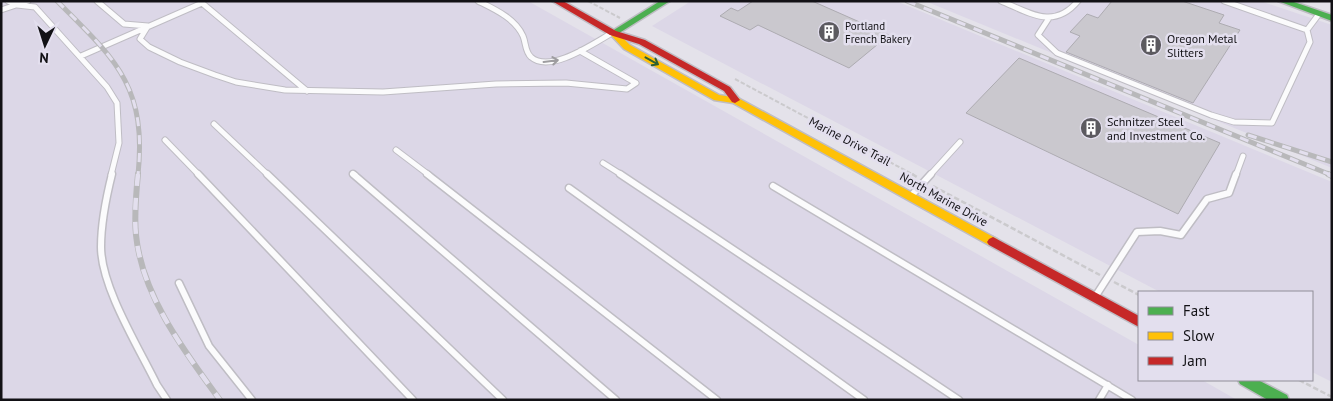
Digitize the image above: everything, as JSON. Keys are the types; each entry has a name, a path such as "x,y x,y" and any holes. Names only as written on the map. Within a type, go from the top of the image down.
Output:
{"main road":[{"name":"North Marine Drive","path":"556,1 613,33 627,48 717,98 735,100 1138,321"},
{"path":"613,33 666,1"},
{"path":"1282,1 1332,18"},
{"path":"1247,381 1282,400"}],"lane":[{"path":"8,1 17,5 35,7 81,56 108,88 117,102 119,143 103,212 101,248 107,283 157,385 167,400"},
{"path":"1,10 28,1"},
{"path":"97,1 124,24 146,26"},
{"path":"478,1 510,20 520,29 530,56 535,61 543,62 563,59 613,33"},
{"path":"1001,1 1036,16 1049,18 1056,18 1071,12 1078,1"},
{"path":"1224,1 1307,30"},
{"path":"81,56 201,2 307,91"},
{"path":"1307,30 1319,14"},
{"path":"1049,18 1038,35 1057,53 1211,115 1234,122 1272,123 1310,42 1307,30"},
{"path":"146,26 148,26 140,38 149,47 180,62 236,82 286,90 383,92 496,84 558,83 626,89 636,83 580,51"},
{"path":"214,124 503,400"},
{"path":"165,140 414,400"},
{"path":"911,196 960,142"},
{"path":"396,150 717,400"},
{"path":"1095,297 1136,232 1160,231 1181,235 1207,199 1229,193 1243,156"},
{"path":"603,163 959,400"},
{"path":"353,174 616,400"},
{"path":"774,186 1132,400"},
{"path":"569,188 864,400"},
{"path":"179,283 209,346 252,400"},
{"path":"1099,400 1108,386"}],"path":[{"path":"588,1 629,23"},
{"name":"Marine Drive Trail","path":"731,78 1138,294"},
{"path":"1302,381 1332,397"}],"shaded area":[{"path":"1,1 528,1 1138,344 1138,381 1204,381 1237,400 1,400"},
{"path":"691,1 896,1 1332,182 1332,382 1313,372 1313,291 1158,291 652,26"},
{"path":"925,1 1260,1 1332,25 1332,168"}],"building":[{"name":"Portland French Bakery","path":"753,1 812,1 889,35 849,68 758,25 750,30 720,16 731,8 738,11"},
{"name":"Oregon Metal Slitters","path":"1112,1 1182,1 1224,15 1219,23 1240,30 1193,103 1066,52 1080,36 1070,32 1087,14 1098,18"},
{"name":"Schnitzer Steel and Investment Co.","path":"1019,58 1220,143 1178,214 966,113"}],"railway":[{"path":"57,1 111,59 123,77 132,96 140,144 138,175"},
{"path":"907,1 1331,175"},
{"path":"1248,135 1332,162"},
{"path":"138,174 135,212 136,235 140,258 147,280 167,322 193,363 220,400"},
{"path":"1328,174 1332,176"}],"traffic: fast":[{"path":"613,33 666,1"},
{"path":"1282,1 1332,18"},
{"path":"1247,381 1282,400"}],"traffic: slow":[{"path":"613,33 627,47 717,98 735,100 993,242"}],"traffic: jam":[{"path":"556,1 613,33 642,42 727,89 735,100"},
{"path":"993,242 1138,321"}],"place":[{"name":"Portland French Bakery","path":"829,32"},
{"name":"Oregon Metal Slitters","path":"1151,45"},
{"name":"Schnitzer Steel and Investment Co.","path":"1091,128"}]}
